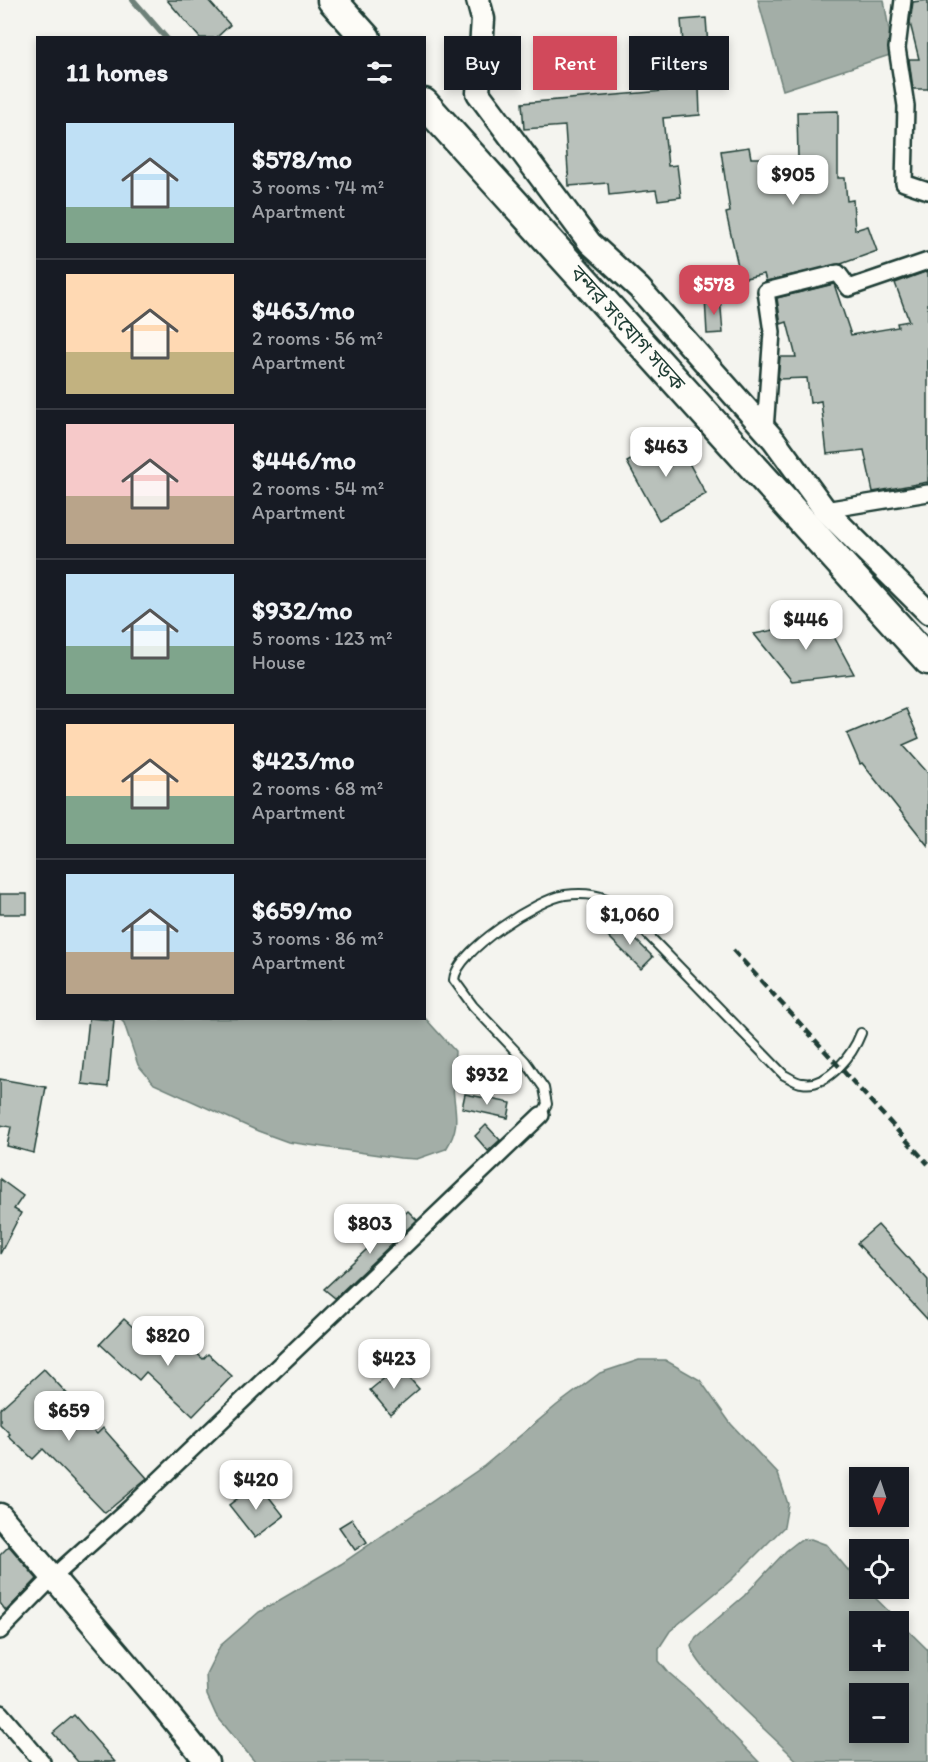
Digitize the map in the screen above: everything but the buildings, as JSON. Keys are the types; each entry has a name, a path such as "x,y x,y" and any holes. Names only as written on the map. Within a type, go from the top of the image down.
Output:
{"highway":[{"path":"332,0 364,36"},
{"name":"বন্দর সংযোগ সড়ক","path":"426,105 928,660"}],"street":[{"path":"478,0 483,19 478,93 590,243 639,288 765,430 825,510 928,612"},
{"path":"903,0 897,48 906,106 904,183 928,191"},
{"path":"765,430 771,332 766,291 838,273 849,288 928,261"},
{"path":"825,510 928,494"},
{"path":"0,1631 52,1578 132,1508 541,1115"},
{"path":"0,1515 207,1762"},
{"path":"0,1713 42,1762"}],"lane":[{"path":"541,1115 547,1104 544,1088 525,1061 473,1006 454,980 454,971 476,947 530,909 539,903 564,895 599,894 619,905 784,1075 802,1083 827,1077 855,1049 861,1033"}],"shaded area":[{"path":"758,0 884,0 893,54 783,90"},
{"path":"426,1019 455,1051 453,1081 456,1125 454,1132 446,1149 417,1159 288,1142 258,1131 154,1084 138,1065 121,1020"},
{"path":"639,1360 665,1360 700,1380 731,1424 778,1474 788,1504 784,1527 730,1581 670,1631 659,1648 659,1661 669,1673 689,1690 759,1762 255,1762 216,1715 207,1695 206,1674 220,1646 259,1612 341,1564 484,1466 557,1405 600,1373"},
{"path":"811,1539 827,1545 849,1571 849,1599 876,1599 888,1611 849,1611 849,1671 909,1671 909,1631 928,1650 928,1762 798,1762 722,1688 696,1657 691,1646 696,1637 744,1596 786,1551 800,1540"}],"waterway":[{"path":"133,0 164,36"}],"railway":[{"path":"733,950 928,1164"}]}
